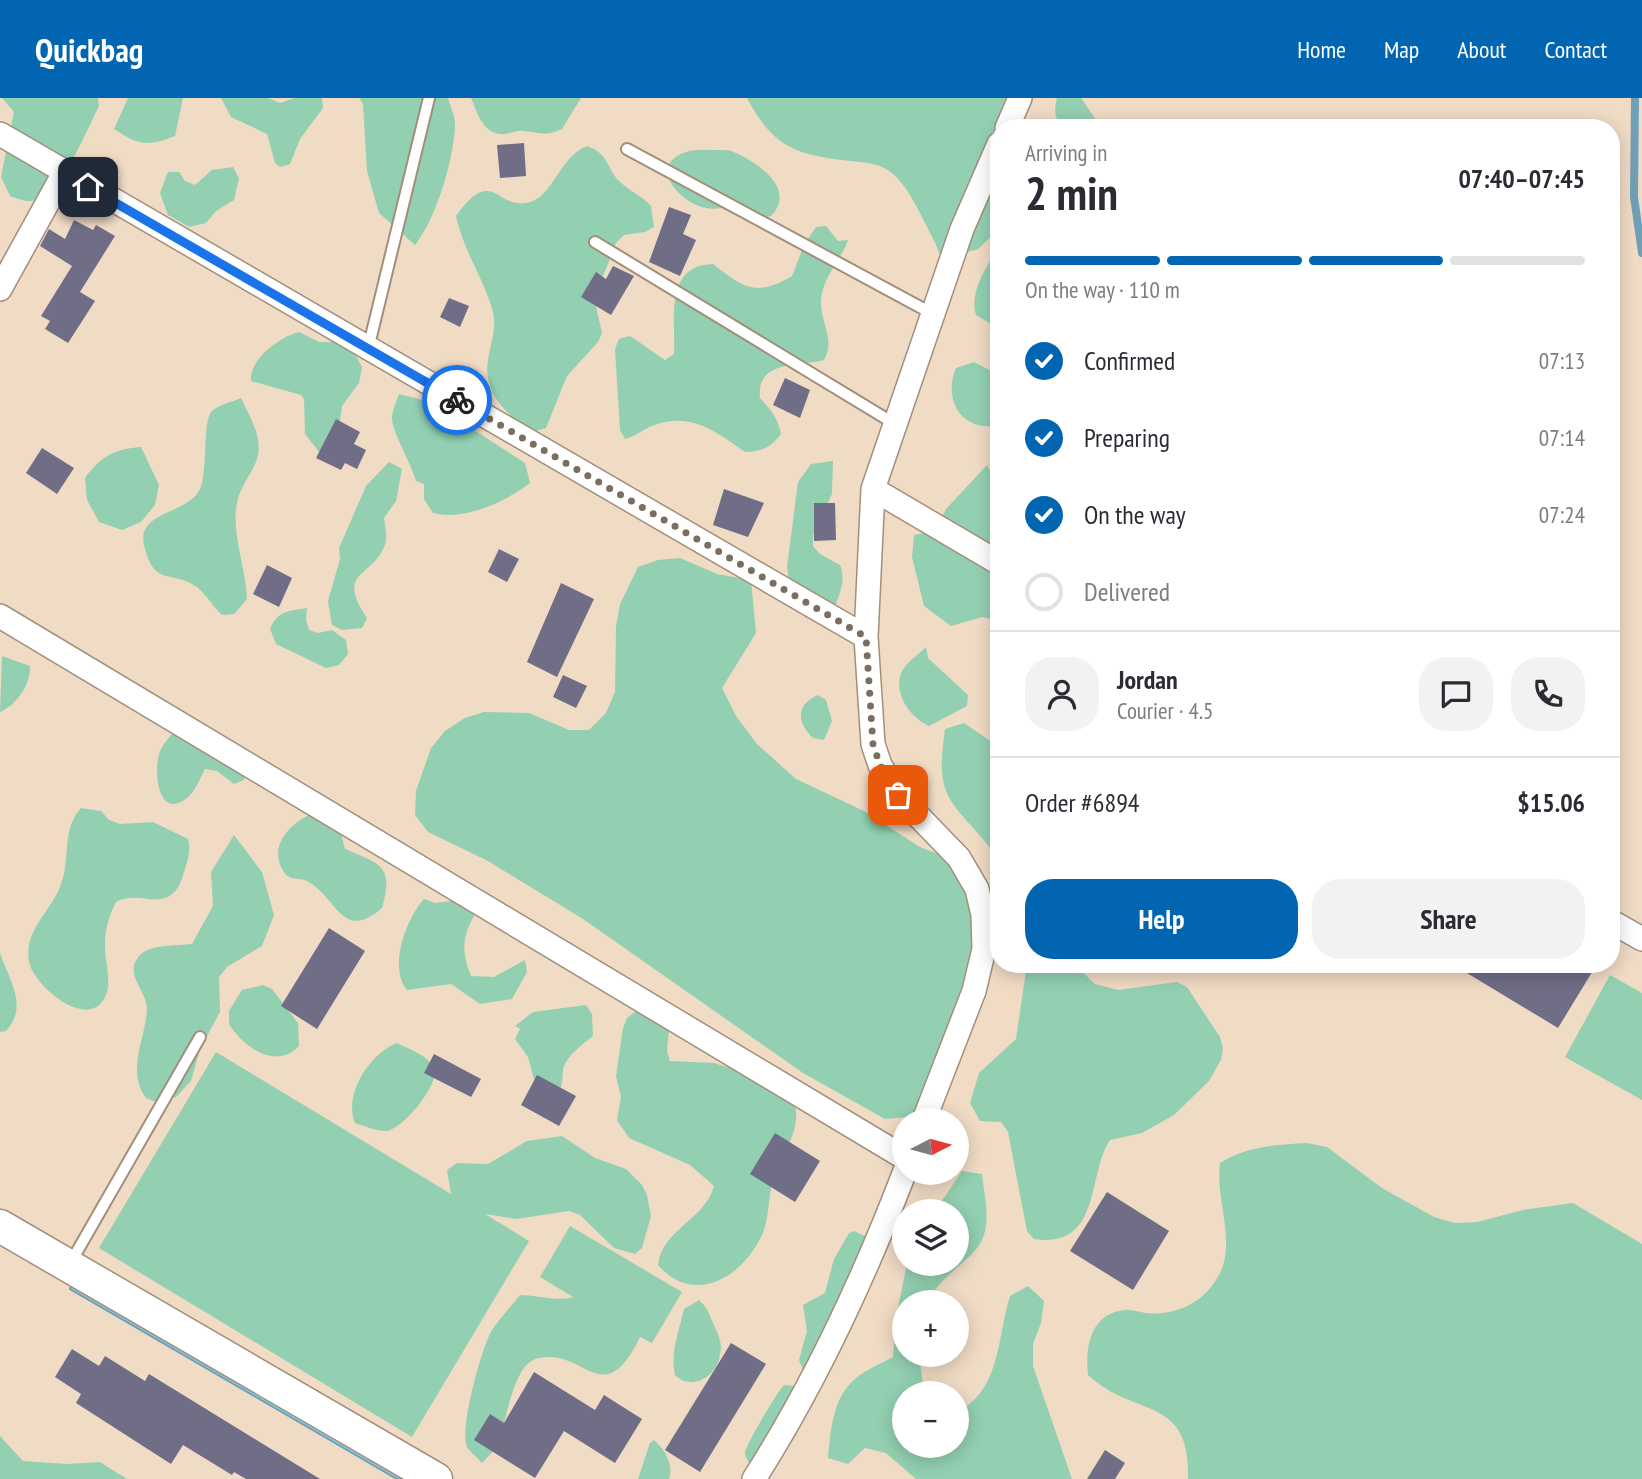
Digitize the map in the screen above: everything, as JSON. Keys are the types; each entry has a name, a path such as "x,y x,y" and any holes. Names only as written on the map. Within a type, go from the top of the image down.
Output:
{"street":[{"path":"1011,119 1020,98"},
{"path":"0,134 866,637"},
{"path":"929,1108 974,991 984,949 983,915 977,889 959,858 910,811 880,765 873,744 866,637 873,489 962,229 990,165"},
{"path":"0,289 64,173"},
{"path":"873,489 990,558"},
{"path":"0,616 892,1150"},
{"path":"1620,927 1642,939"},
{"path":"754,1479 796,1414 871,1258 900,1185"},
{"path":"0,1226 436,1479"}],"lane":[{"path":"368,349 429,98"},
{"path":"627,149 933,314"},
{"path":"595,242 895,424"},
{"path":"68,1267 200,1037"}],"green space":[{"path":"2,98 98,98 99,106 62,176 42,197 31,201 10,196 1,177 14,112"},
{"path":"128,98 183,98 175,136 143,143 114,129"},
{"path":"221,98 268,98 280,103 295,98 322,98 323,108 300,139 290,164 280,167 275,163 267,134 231,117"},
{"path":"359,98 448,98 455,125 451,154 437,205 415,245 379,213 367,171 363,104"},
{"path":"471,98 581,98 562,129 548,133 521,131 502,134 485,126"},
{"path":"747,98 1018,98 1005,119 990,119 990,238 978,249 949,258 939,253 911,196 892,173 873,164 802,152 778,139 757,115"},
{"path":"1057,98 1081,98 1096,119 1057,119 1055,109"},
{"path":"587,146 600,153 620,182 651,206 654,227 645,232 624,235 616,243 604,274 592,289 602,333 598,342 567,376 546,428 536,431 516,420 493,394 487,372 494,331 493,312 463,241 456,216 469,201 479,193 487,191 519,203 538,198 570,158"},
{"path":"729,150 761,168 776,185 778,206 771,216 760,217 729,208 710,209 697,205 678,192 671,183 668,174 674,158 691,151"},
{"path":"233,167 239,178 234,200 216,211 206,223 189,227 168,215 160,193 168,172 179,172 185,181 195,185 212,170"},
{"path":"826,226 838,241 848,240 822,292 821,309 828,338 827,353 824,360 780,367 765,377 760,386 760,398 778,423 781,434 777,439 765,448 745,452 714,431 681,421 655,425 625,439 620,430 615,349 619,339 630,336 665,360 674,354 676,297 679,284 686,274 697,267 713,264 741,284 768,287 792,276 804,245 816,227"},
{"path":"989,263 990,323 976,315 974,307 980,280"},
{"path":"299,332 319,342 333,342 354,352 362,367 359,383 342,406 339,429 319,452 305,434 304,399 301,395 251,381 251,373 260,357 283,338"},
{"path":"974,362 990,370 990,426 975,424 959,412 952,392 956,368"},
{"path":"399,394 431,402 525,463 530,483 509,497 484,508 458,514 433,513 424,499 424,484 416,481 392,422"},
{"path":"241,398 256,430 259,447 255,464 238,498 236,514 247,599 234,614 222,615 197,587 164,575 153,567 144,545 144,534 155,519 185,504 200,489 209,417 218,407"},
{"path":"141,447 159,485 155,505 141,522 122,530 99,522 87,500 85,478 109,455"},
{"path":"833,461 832,494 813,535 813,546 820,554 840,565 842,586 835,607 817,617 806,618 792,602 787,567 798,482 811,464"},
{"path":"389,462 402,469 396,501 384,518 386,541 381,553 356,581 354,590 367,618 362,628 342,630 332,625 328,601 340,559 339,548 366,486"},
{"path":"987,465 990,470 990,545 941,519 946,509"},
{"path":"924,533 972,554 990,571 990,619 982,617 951,626 924,606 912,557 914,535"},
{"path":"680,558 717,574 751,580 756,633 722,688 736,716 757,744 796,779 864,811 920,847 959,862 969,883 979,970 927,1108 892,1108 892,1118 885,1119 803,1073 583,919 488,861 428,832 415,815 416,791 431,748 445,731 465,718 484,712 529,713 569,730 589,730 606,713 615,692 616,627 620,604 638,567 658,560"},
{"path":"307,608 309,630 318,633 332,630 346,640 348,654 339,665 326,668 276,644 270,629 277,618 285,612"},
{"path":"926,647 928,658 968,695 967,706 929,726 909,711 899,687 904,668"},
{"path":"2,656 30,666 30,673 22,693 0,712"},
{"path":"818,695 826,700 832,721 824,740 813,738 801,720 805,704"},
{"path":"964,723 990,741 990,848 946,792 942,761 945,729"},
{"path":"174,731 246,769 244,780 234,784 217,771 205,769 187,798 177,804 169,803 159,789 157,768 161,749"},
{"path":"338,805 346,811 341,833 345,849 376,863 385,875 382,908 369,918 358,921 341,914 307,881 286,875 279,862 278,850 290,828 313,813"},
{"path":"81,808 101,811 109,820 120,824 153,822 188,839 189,848 184,872 171,895 163,899 126,898 116,902 105,939 107,991 97,1007 87,1010 62,1002 41,983 33,972 28,951 34,930 61,884 71,826"},
{"path":"234,835 262,872 274,915 262,946 227,967 219,977 220,1012 200,1049 191,1081 176,1097 156,1102 146,1098 137,1077 138,1055 147,1010 135,976 135,962 150,949 192,944 213,906 211,872"},
{"path":"424,899 435,903 459,900 475,914 464,944 471,976 494,977 525,960 527,972 512,999 480,1004 451,984 407,990 399,969 399,956 411,918"},
{"path":"0,953 17,1002 13,1022 6,1031 0,1032"},
{"path":"1026,973 1083,973 1095,984 1118,990 1177,982 1187,987 1220,1037 1223,1049 1221,1060 1209,1081 1174,1115 1142,1133 1110,1140 1103,1154 1089,1206 1082,1221 1071,1233 1056,1239 1034,1239 1027,1231 1008,1132 1001,1122 980,1121 970,1103 979,1073 1016,1039"},
{"path":"1610,975 1642,993 1642,1100 1565,1057"},
{"path":"263,985 272,989 298,1023 299,1046 290,1053 271,1056 261,1053 243,1041 229,1024 229,1011 242,990"},
{"path":"586,1005 592,1014 593,1036 567,1060 556,1097 536,1087 528,1057 515,1039 520,1029 515,1026 533,1012"},
{"path":"637,1010 669,1028 667,1051 670,1061 714,1063 746,1073 793,1097 796,1109 794,1131 772,1184 764,1231 742,1264 716,1282 686,1284 658,1265 667,1242 702,1208 714,1186 690,1165 629,1138 617,1120 621,1097 616,1076 623,1028 627,1018"},
{"path":"397,1043 431,1063 435,1075 432,1084 411,1114 394,1128 383,1131 355,1123 353,1100 361,1076 377,1056"},
{"path":"216,1052 451,1194 447,1170 457,1163 488,1164 527,1141 562,1136 595,1158 626,1169 642,1185 651,1216 642,1248 635,1254 614,1248 580,1215 569,1211 516,1219 485,1214 529,1241 412,1437 99,1248"},
{"path":"1307,1143 1327,1147 1382,1188 1434,1217 1455,1223 1477,1222 1523,1210 1573,1203 1642,1244 1642,1479 1188,1479 1186,1452 1180,1433 1170,1420 1106,1389 1088,1375 1092,1334 1104,1318 1113,1313 1127,1310 1145,1313 1169,1312 1189,1305 1207,1292 1220,1273 1226,1247 1220,1163 1251,1150"},
{"path":"970,1172 982,1174 986,1228 980,1244 969,1257 969,1199 943,1199 953,1185 970,1185"},
{"path":"570,1226 682,1292 652,1343 640,1337 627,1359 615,1371 604,1374 593,1372 555,1357 539,1358 530,1362 516,1382 496,1446 482,1463 467,1447 465,1437 473,1388 488,1339 520,1295 554,1299 573,1297 540,1277"},
{"path":"854,1231 865,1236 869,1245 808,1381 799,1360 807,1331 803,1305 825,1293 834,1259 849,1233"},
{"path":"904,1276 948,1276 936,1290 902,1290"},
{"path":"1028,1286 1044,1301 1041,1323 1033,1344 1033,1366 1072,1479 916,1479 886,1453 865,1448 848,1464 828,1458 834,1416 841,1396 858,1376 892,1358 892,1367 921,1367 922,1381 892,1381 892,1458 969,1458 969,1403 990,1377 1010,1296"},
{"path":"699,1300 708,1311 717,1331 721,1351 718,1363 709,1375 696,1382 689,1382 675,1375 674,1350 684,1309"},
{"path":"784,1385 796,1386 806,1413 787,1448 773,1461 754,1469 746,1458 746,1450"},
{"path":"0,1436 23,1461 67,1464 100,1462 127,1479 0,1479"},
{"path":"654,1440 668,1458 669,1479 638,1479 650,1443"}],"water":[{"path":"71,1286 404,1479 397,1479 70,1289"}],"building":[{"path":"524,143 526,176 500,178 497,145"},
{"path":"669,207 691,215 683,234 696,240 680,276 649,262"},
{"path":"74,220 93,230 96,225 115,236 80,292 95,301 68,343 45,329 50,321 41,316 72,266 40,246 49,229 65,239"},
{"path":"613,266 634,276 611,315 581,297 596,272 606,279"},
{"path":"449,298 469,306 460,327 440,317"},
{"path":"785,378 810,390 800,418 773,405"},
{"path":"336,419 360,432 354,444 366,450 357,469 345,463 341,470 316,458"},
{"path":"42,448 74,468 57,494 26,473"},
{"path":"724,489 764,503 748,537 713,525"},
{"path":"814,503 835,503 836,540 814,541"},
{"path":"499,549 519,559 507,582 488,572"},
{"path":"267,565 292,578 279,607 253,594"},
{"path":"561,583 594,599 557,677 527,662"},
{"path":"563,675 587,686 576,708 553,697"},
{"path":"329,928 365,951 317,1029 281,1006"},
{"path":"1467,973 1592,973 1558,1028"},
{"path":"434,1054 481,1079 471,1097 424,1073"},
{"path":"537,1075 576,1096 559,1126 521,1105"},
{"path":"775,1133 820,1161 795,1202 750,1174"},
{"path":"1107,1192 1169,1231 1133,1290 1070,1251"},
{"path":"731,1343 766,1364 700,1472 665,1450"},
{"path":"72,1349 99,1366 105,1356 145,1381 149,1374 320,1479 246,1479 234,1472 232,1475 183,1445 171,1464 76,1403 81,1394 55,1377"},
{"path":"534,1372 595,1410 604,1395 642,1419 615,1463 564,1431 535,1478 474,1440 490,1414 504,1423"},
{"path":"1105,1450 1125,1463 1115,1479 1087,1479"}],"waterway":[{"path":"1635,98 1634,197 1642,253"}],"way so far":[{"path":"457,400 866,637 873,744 880,765 898,795"}],"route":[{"path":"88,187 457,400"}]}
